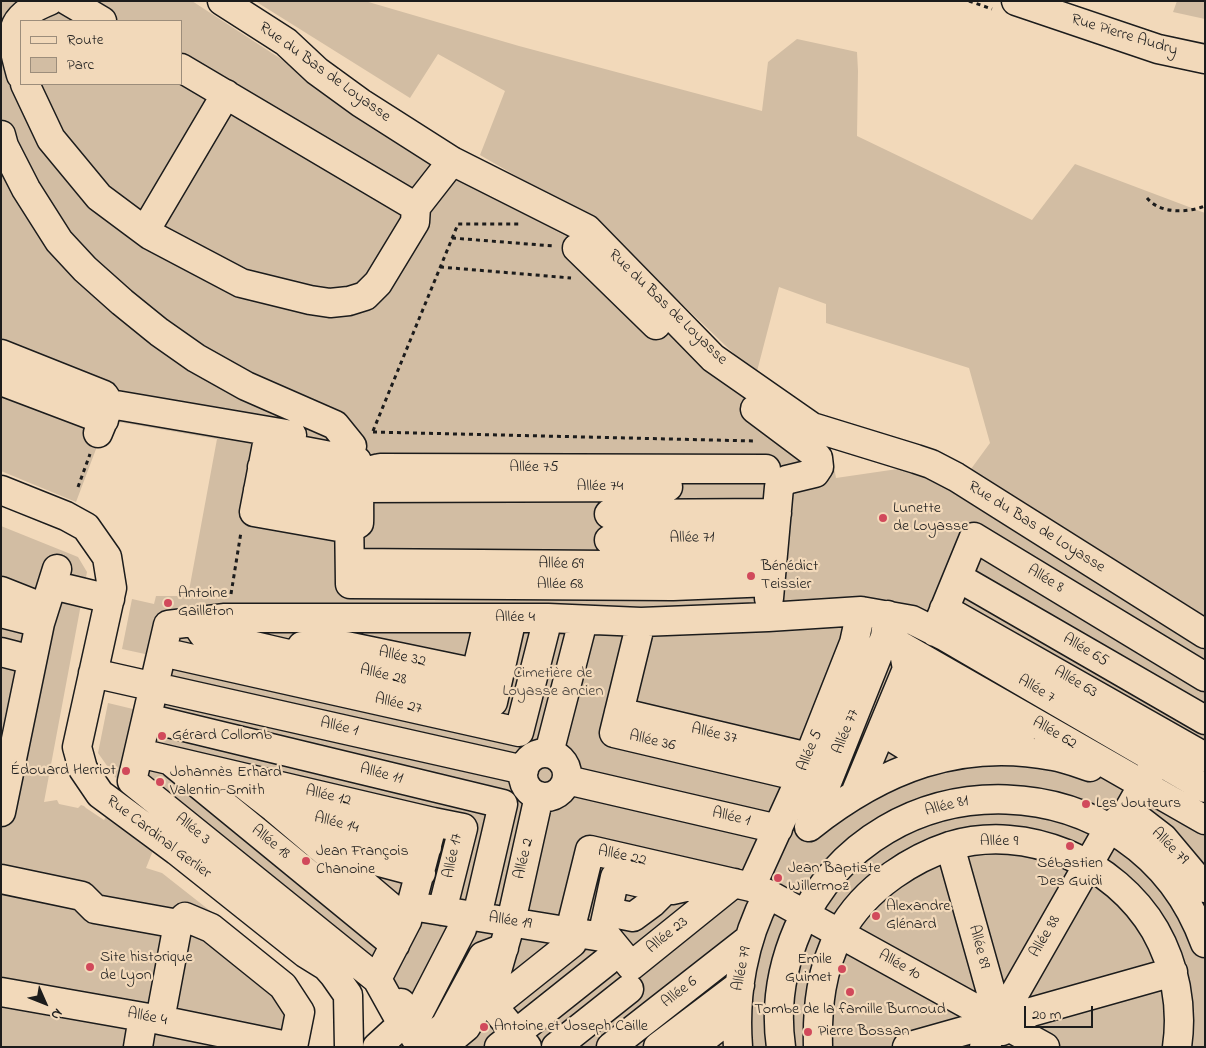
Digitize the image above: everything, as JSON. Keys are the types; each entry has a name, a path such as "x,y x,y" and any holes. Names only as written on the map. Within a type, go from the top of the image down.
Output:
{"street":[{"path":"1,10 10,1"},
{"path":"20,71 12,41 18,20 33,8 49,1"},
{"path":"68,1 100,20"},
{"name":"Rue du Bas de Loyasse","path":"222,1 286,42 317,71 361,103 452,161 586,228 713,358 812,427 923,461 956,477 1205,634"},
{"name":"Rue Pierre Audry","path":"1016,1 1158,49 1205,60"},
{"path":"182,69 416,207"},
{"path":"25,85 51,139 100,197 145,231 241,283 310,300 330,303 349,302 365,296 378,283 415,222 416,207 452,161"},
{"path":"145,231 226,94"},
{"path":"1,135 4,146 26,190 59,241 85,269 159,332 196,358 246,386 336,424 358,471"},
{"path":"577,248 702,369 818,458 819,467 815,473 786,480 773,478"},
{"path":"1,354 104,395 104,419"},
{"path":"1,381 104,419 358,471"},
{"path":"358,471 254,512 260,478 358,471 446,455 608,471 762,462 773,478 774,548 768,617"},
{"name":"Allée 75","path":"358,471 362,478 368,472 380,468 608,471"},
{"name":"Allée 68","path":"358,471 350,573 610,551 673,586 774,548"},
{"path":"608,471 610,551"},
{"name":"Rue Cardinal Gerlier","path":"1,490 60,514 86,527 107,557 112,588 77,747 83,769 91,782 100,794 177,851 305,953 326,966 348,995 349,1047"},
{"name":"Allée 8","path":"950,604 974,537 1182,717"},
{"name":"Allée 71","path":"610,551 774,548"},
{"path":"1,591 48,596 110,599"},
{"path":"1,613 48,596"},
{"path":"1,812 5,768 48,596"},
{"name":"Allée 7","path":"898,673 912,620 950,604 1182,717 1205,788"},
{"name":"Allée 65","path":"950,604 1182,717"},
{"name":"Allée 4","path":"168,625 225,618 548,618 582,621 641,622 861,611"},
{"name":"Allée 7","path":"861,611 898,673"},
{"name":"Allée 5","path":"742,891 778,829 805,767 854,643 861,611"},
{"name":"Allée 32","path":"195,622 203,634 272,650 301,646 346,646 476,673 501,618"},
{"name":"Allée 27","path":"162,652 519,732 548,618"},
{"path":"550,753 582,621"},
{"name":"Allée 36","path":"619,712 641,622"},
{"name":"Allée 3","path":"168,625 132,781 377,979"},
{"path":"1,652 32,660"},
{"name":"Allée 1","path":"93,673 154,685 524,770"},
{"path":"898,673 1011,752"},
{"path":"898,673 961,754"},
{"path":"898,673 929,760"},
{"path":"867,787 898,673"},
{"path":"867,787 898,673"},
{"path":"830,810 898,673"},
{"name":"Allée 62","path":"898,673 1130,804 1205,820"},
{"name":"Allée 77","path":"830,810 809,827 898,673"},
{"name":"Allée 37","path":"619,712 805,767"},
{"path":"1182,717 1205,744"},
{"path":"1182,717 1205,758"},
{"name":"Allée 88","path":"984,1047 1088,864 1130,804 1182,717"},
{"name":"Allée 11","path":"147,718 503,804 437,900"},
{"path":"543,752 550,753 562,760 566,765 567,780 564,786 554,795 539,796 533,793 525,783 524,770 530,758 543,752"},
{"path":"830,810 887,776 929,760 969,752 1011,752 1054,756 1094,768 1130,804"},
{"name":"Allée 12","path":"139,753 230,774 437,900"},
{"name":"Allée 18","path":"169,760 395,945"},
{"path":"230,774 274,808 359,880 437,900"},
{"name":"Allée 1","path":"567,780 778,829"},
{"name":"Allée 2","path":"506,1024 504,948 539,796"},
{"name":"Allée 81","path":"781,1047 779,1004 784,973 792,943 805,914 824,885 848,859 875,836 906,819 939,807 973,800 1009,799 1035,802 1077,812 1130,804 1137,847 1162,870 1183,898 1205,944"},
{"name":"Allée 79","path":"1130,804 1202,877"},
{"name":"Allée 14","path":"274,808 437,900"},
{"name":"Allée 9","path":"818,1047 817,1020 823,976 840,933 856,910 878,886 912,862 950,846 984,840 1018,841 1050,847 1088,864 1127,893 1147,918 1162,944 1173,972 1179,1009 1177,1047"},
{"path":"315,844 437,900"},
{"name":"Allée 89","path":"950,846 1006,1047"},
{"name":"Allée 22","path":"597,943 590,850 742,891"},
{"path":"556,1047 597,943 615,877 672,890 690,886 742,891"},
{"path":"1,879 82,896 95,909 178,924"},
{"name":"Allée 19","path":"437,900 511,922 597,943 668,888"},
{"name":"Allée 79","path":"735,1036 740,985 749,939 756,916 742,891"},
{"name":"Allée 10","path":"742,891 805,914 1045,1047"},
{"name":"Allée 23","path":"597,943 631,966 742,891"},
{"path":"403,1037 402,1024 377,979 395,945 437,900"},
{"path":"403,1037 437,900"},
{"path":"403,1037 437,900"},
{"path":"138,1047 152,1019 178,924 185,917 211,928 283,986 300,1012 292,1047"},
{"name":"Allée 6","path":"626,1042 749,939"},
{"path":"469,1047 506,1024 597,943"},
{"path":"506,1024 597,943"},
{"path":"506,1024 597,943"},
{"path":"403,1037 445,1026 483,956 504,948"},
{"path":"907,1047 1173,972"},
{"path":"658,1047 740,985"},
{"name":"Allée 4","path":"1,992 152,1019 292,1047"},
{"path":"403,1037 466,1027 475,1012 506,1024"},
{"path":"693,1047 735,1036"}],"path":[{"path":"1147,198 1152,204 1170,212 1205,206"},
{"path":"528,225 458,224 358,471 760,441"},
{"path":"452,238 577,248"},
{"path":"440,268 609,281"},
{"path":"78,487 104,419"}],"green space":[{"name":"Cimetière de Loyasse ancien","path":"1,1 192,1 467,180 583,240 707,363 832,455 836,478 918,466 1205,646 1205,1047 371,1047 393,1026 372,986 115,777 98,753 108,703 133,709 145,654 122,649 132,599 154,604 156,596 188,596 217,439 107,420 76,502 1,471"},
{"path":"255,1 365,1 519,46 762,111 768,62 797,39 857,52 857,136 1032,220 1075,164 1205,213 1205,616 971,469 990,443 969,368 826,323 826,304 779,287 756,375 599,224 480,155 505,91 438,54 410,98"},
{"path":"1177,1 1205,1 1205,19 1173,12"},
{"path":"1,526 78,557 87,572 44,802 57,800 59,804 78,808 81,805 84,806 104,820 106,817 154,848 146,868 162,873 293,976 316,1010 303,1039 303,1047 1,1047"}],"place":[{"name":"Lunette de Loyasse","path":"883,518"},
{"name":"Bénédict Teissier","path":"751,576"},
{"name":"Antoine Gailleton","path":"168,603"},
{"name":"Gérard Collomb","path":"162,736"},
{"name":"Édouard Herriot","path":"126,771"},
{"name":"Johannès Erhard Valentin-Smith","path":"160,782"},
{"name":"Les Jouteurs","path":"1086,804"},
{"name":"Sébastien Des Guidi","path":"1070,846"},
{"name":"Jean François Chanoine","path":"306,861"},
{"name":"Jean Baptiste Willermoz","path":"778,878"},
{"name":"Alexandre Glénard","path":"876,916"},
{"name":"Site historique de Lyon","path":"90,967"},
{"name":"Emile Guimet","path":"842,969"},
{"name":"Tombe de la famille Burnoud","path":"850,992"},
{"name":"Antoine et Joseph Caille","path":"484,1027"},
{"name":"Pierre Bossan","path":"808,1032"}]}
